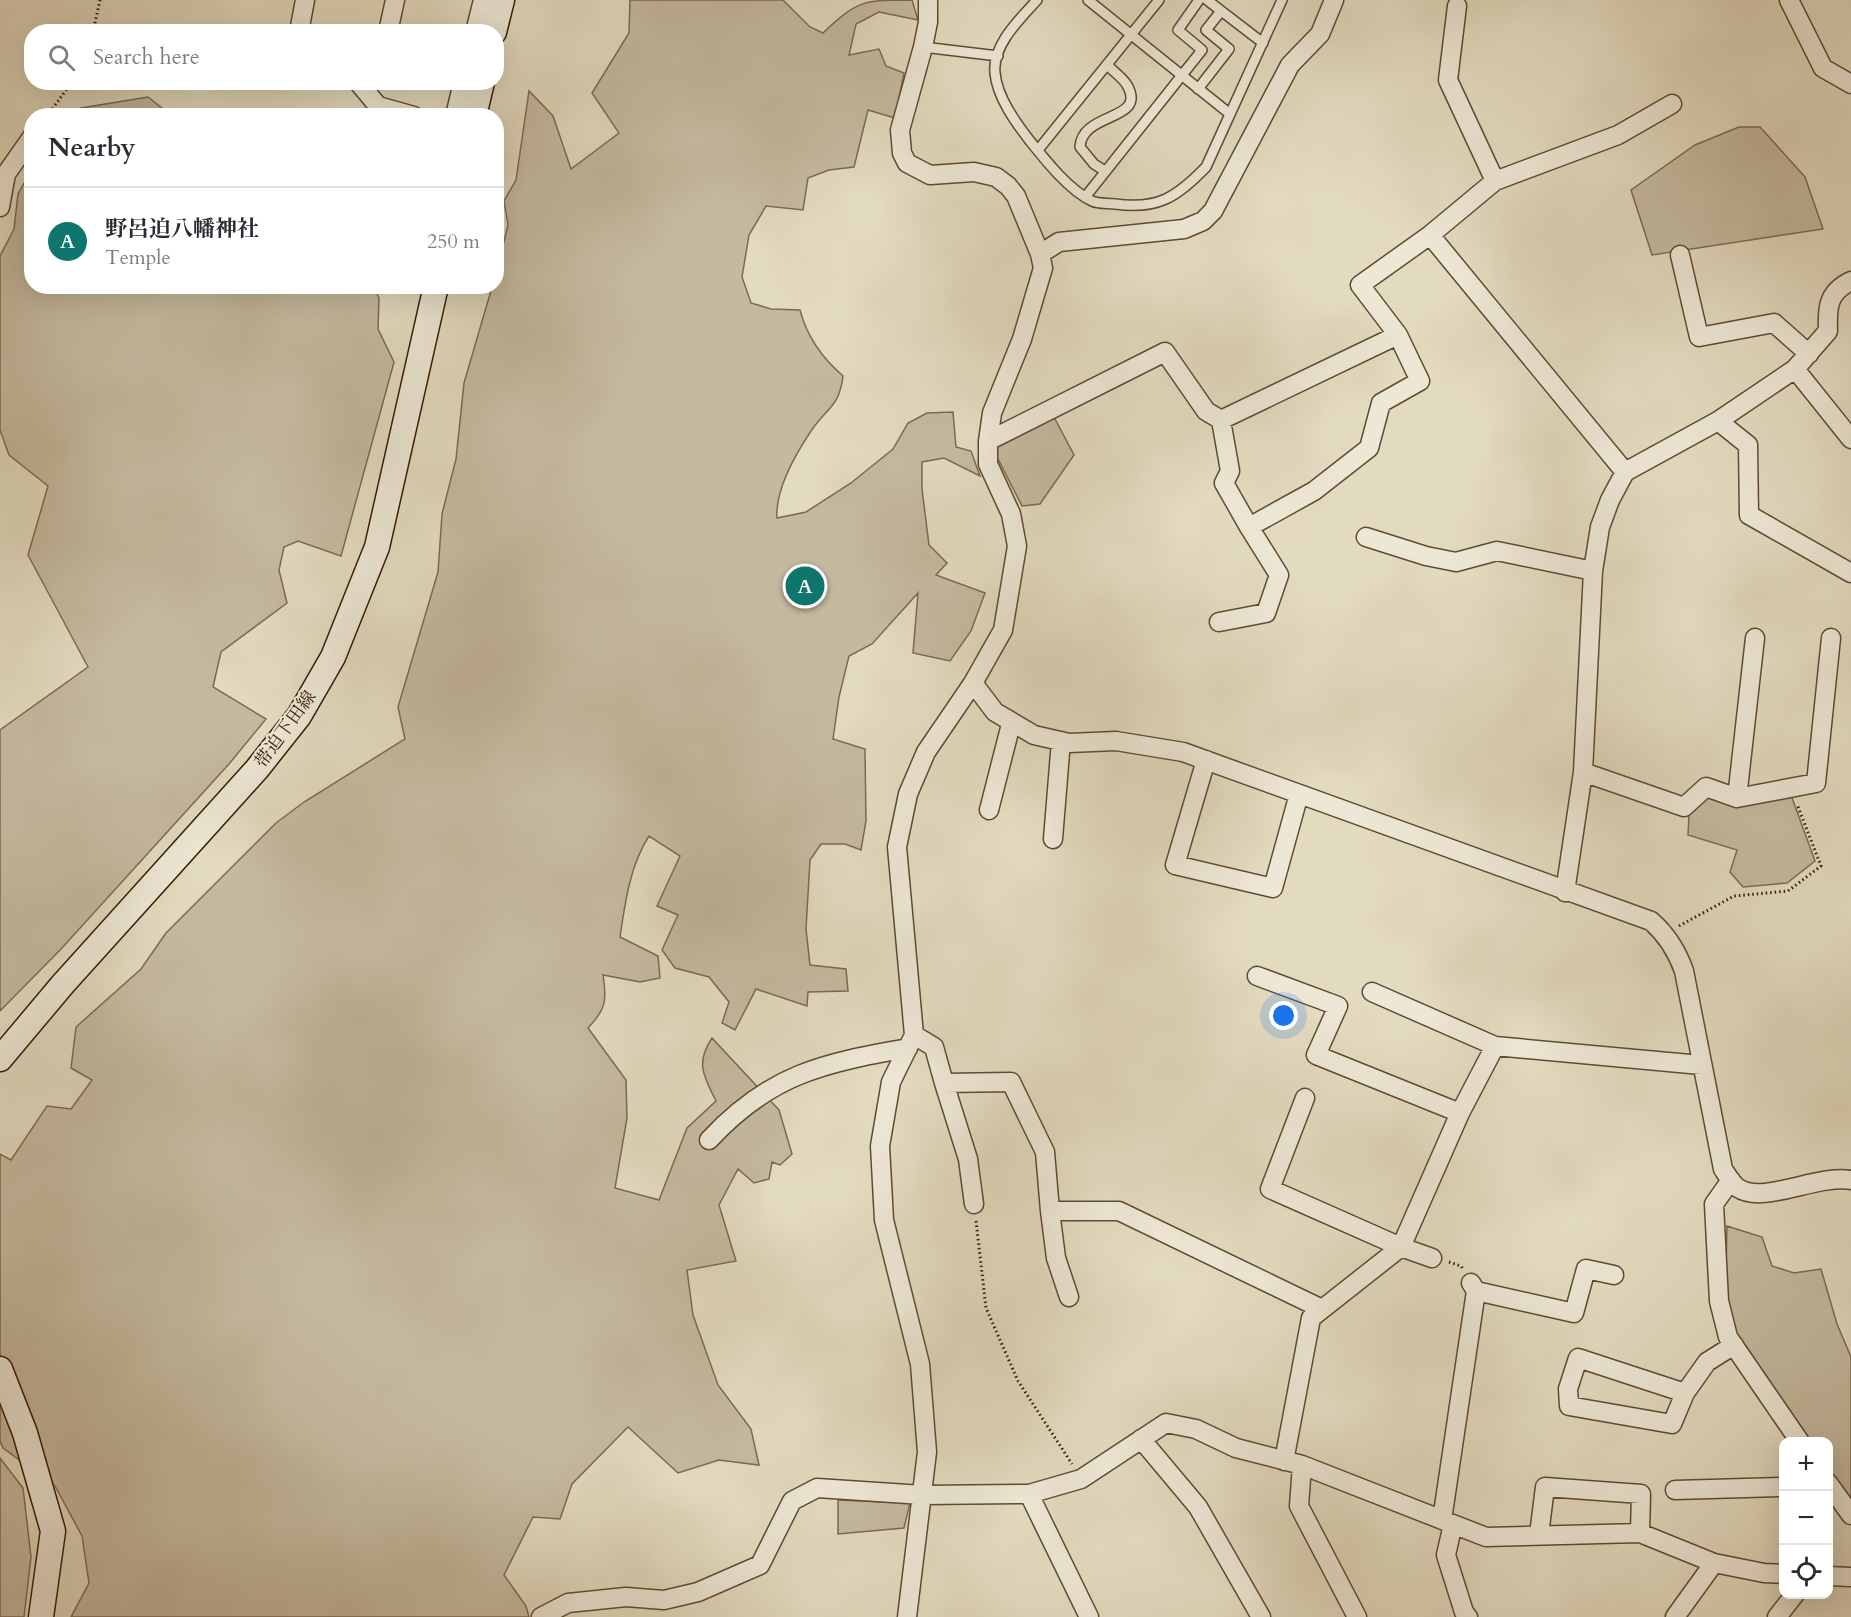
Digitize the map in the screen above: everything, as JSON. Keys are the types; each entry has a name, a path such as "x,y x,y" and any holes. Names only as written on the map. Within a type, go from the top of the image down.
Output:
{"main road":[{"path":"497,24 502,0"},
{"path":"476,108 480,90"},
{"name":"帯迫下田線","path":"0,1059 63,984 257,770 305,706 333,657 377,547 434,294"},
{"path":"0,1369 25,1433 53,1531 41,1617"}],"street":[{"path":"300,24 305,0"},
{"path":"390,24 394,0"},
{"path":"477,24 483,0"},
{"path":"907,1617 927,1452 920,1364 884,1221 880,1146 891,1082 911,1042 897,847 908,794 926,752 973,683 1003,630 1017,546 1011,514 988,464 988,441 992,412 1036,297 1043,268 1040,254 1016,196 1008,186 996,177 975,172 930,175 907,163 902,153 900,130 923,47 928,22 928,0"},
{"path":"1040,254 1059,242 1184,229 1203,221 1213,211 1290,65 1320,34 1334,0"},
{"path":"1789,0 1823,68 1851,84"},
{"path":"1457,6 1448,80 1495,181"},
{"path":"375,90 378,106 385,108"},
{"path":"456,108 461,90"},
{"path":"1250,527 1314,491 1369,448 1381,403 1420,381 1398,335 1360,285 1430,235 1495,181 1618,135 1672,104"},
{"path":"0,207 6,174 24,148"},
{"path":"1430,235 1625,472"},
{"path":"1680,255 1699,337 1774,323 1809,354"},
{"path":"1565,892 1582,772 1593,571 1600,527 1625,472 1718,421 1795,369 1828,331 1827,302 1839,287 1851,281"},
{"path":"1221,420 1398,335"},
{"path":"988,441 1165,352 1206,411 1221,420 1230,471 1224,483 1279,575 1266,613 1219,622"},
{"path":"1795,369 1851,439"},
{"path":"1718,421 1748,445 1749,515 1851,573"},
{"path":"1366,537 1426,556 1456,562 1497,551 1593,571"},
{"path":"1737,798 1755,638"},
{"path":"1582,772 1684,807 1706,787 1737,798 1816,783 1831,638"},
{"path":"973,683 994,712 1011,724 1034,735 1061,741 1116,741 1183,752 1565,892 1651,921 1665,933 1684,971 1723,1169 1737,1188 1753,1194 1833,1177 1851,1180"},
{"path":"989,810 995,778 1011,724"},
{"path":"1053,839 1061,741"},
{"path":"1206,760 1175,865 1273,888 1299,794"},
{"path":"1257,976 1338,1006 1316,1055 1460,1113"},
{"path":"1372,992 1495,1046 1701,1065"},
{"path":"709,1140 732,1114 772,1087 802,1071 911,1042 934,1047 968,1159 974,1204"},
{"path":"1284,1461 1311,1317 1401,1248 1460,1113 1495,1046"},
{"path":"944,1083 1011,1082 1045,1152 1056,1258 1069,1297"},
{"path":"1305,1098 1270,1189 1401,1248 1432,1258"},
{"path":"1731,1180 1714,1204 1719,1301 1728,1338 1797,1437"},
{"path":"1050,1211 1119,1211 1320,1308"},
{"path":"1468,1617 1464,1612 1446,1555 1447,1522 1473,1286 1574,1313 1586,1269 1614,1275"},
{"path":"1685,1393 1578,1358 1568,1389 1569,1406 1672,1424 1685,1393 1707,1362 1734,1345"},
{"path":"541,1617 568,1603 626,1597 664,1600 698,1592 760,1565 792,1501 817,1488 923,1495 1029,1494 1081,1479 1166,1423 1196,1429 1236,1448 1302,1465 1486,1538 1640,1533 1714,1563 1779,1574"},
{"path":"1141,1439 1198,1507 1261,1617"},
{"path":"1302,1465 1299,1506 1357,1617"},
{"path":"1539,1535 1545,1486 1641,1494 1640,1533"},
{"path":"1675,1490 1779,1487"},
{"path":"1833,1490 1851,1515"},
{"path":"1029,1494 1089,1617"},
{"path":"1675,1617 1714,1563"},
{"path":"1833,1576 1851,1577"},
{"path":"1777,1617 1791,1599"}],"lane":[{"path":"1037,0 1000,47 994,72 1010,115 1038,150 1072,186 1093,201 1142,207 1169,200 1186,188 1206,167 1282,0"},
{"path":"1088,0 1230,114"},
{"path":"1145,0 1152,9"},
{"path":"1038,150 1159,0"},
{"path":"1086,196 1202,50 1179,30 1199,0"},
{"path":"1207,0 1263,43"},
{"path":"1198,89 1229,49 1206,30 1221,11"},
{"path":"923,47 998,56"},
{"path":"1105,171 1094,164 1080,147 1081,137 1090,126 1120,114 1128,107 1131,99 1127,85 1107,65"}],"path":[{"path":"95,24 100,0"},
{"path":"53,108 66,90"},
{"path":"1665,933 1734,896 1788,891 1821,866 1791,789"},
{"path":"974,1204 986,1308 1018,1381 1081,1479"},
{"path":"1432,1258 1461,1266 1473,1286"}],"shaded area":[{"path":"630,0 783,0 810,27 823,33 845,14 862,4 912,0 918,20 879,12 856,24 849,55 879,49 886,66 904,73 895,118 868,110 854,167 829,170 808,178 803,210 766,206 749,235 742,277 751,303 771,309 800,310 816,346 843,376 839,395 811,431 787,473 779,496 777,518 806,512 851,483 893,449 908,423 927,413 953,412 956,447 971,451 980,476 944,458 922,462 922,489 929,545 947,563 936,575 985,593 971,631 950,661 913,653 918,593 872,644 849,656 839,697 833,739 865,749 866,821 861,850 845,844 821,844 810,860 806,929 810,965 846,969 848,991 808,992 807,1006 756,989 735,1030 722,1023 729,1002 709,977 675,968 662,950 678,915 657,906 680,856 649,836 633,872 620,937 658,956 660,978 640,982 603,975 604,1004 588,1028 626,1080 627,1118 615,1188 659,1200 687,1128 716,1101 703,1070 704,1055 712,1038 779,1110 792,1154 780,1165 772,1162 769,1179 754,1183 738,1169 719,1205 736,1261 687,1270 693,1315 718,1385 751,1429 759,1465 719,1460 678,1473 628,1427 572,1484 560,1519 533,1517 504,1575 526,1606 529,1617 71,1617 89,1583 82,1536 55,1486 3,1448 0,1441 0,1154 11,1160 47,1106 71,1109 92,1080 71,1068 76,1027 141,969 166,933 276,823 304,802 405,739 398,707 438,572 442,514 456,459 464,383 490,294 504,294 504,241 508,225 504,201 516,180 529,91 553,116 571,169 619,133 592,93 629,33"},
{"path":"148,97 162,108 81,108"},
{"path":"1739,127 1760,127 1805,177 1823,229 1652,255 1631,190 1695,145"},
{"path":"24,183 24,294 377,294 378,329 394,362 341,556 298,541 284,547 279,570 287,603 221,652 213,687 266,719 229,764 61,949 0,1011 0,730 88,667 28,555 48,486 9,455 0,430 0,256 14,229 18,194"},
{"path":"1054,417 1074,455 1040,504 1022,506 996,455 998,446"},
{"path":"1791,795 1815,861 1787,883 1743,887 1730,872 1737,850 1688,835 1689,814 1708,796 1751,805"},
{"path":"1727,1226 1762,1237 1772,1266 1794,1273 1821,1269 1837,1324 1851,1357 1851,1498 1833,1474 1833,1437 1804,1437 1746,1362 1725,1312"},
{"path":"0,1458 23,1488 31,1557 24,1617 0,1617"},
{"path":"838,1500 910,1503 904,1528 838,1534"}],"place":[{"name":"野呂迫八幡神社","path":"805,586"}]}
